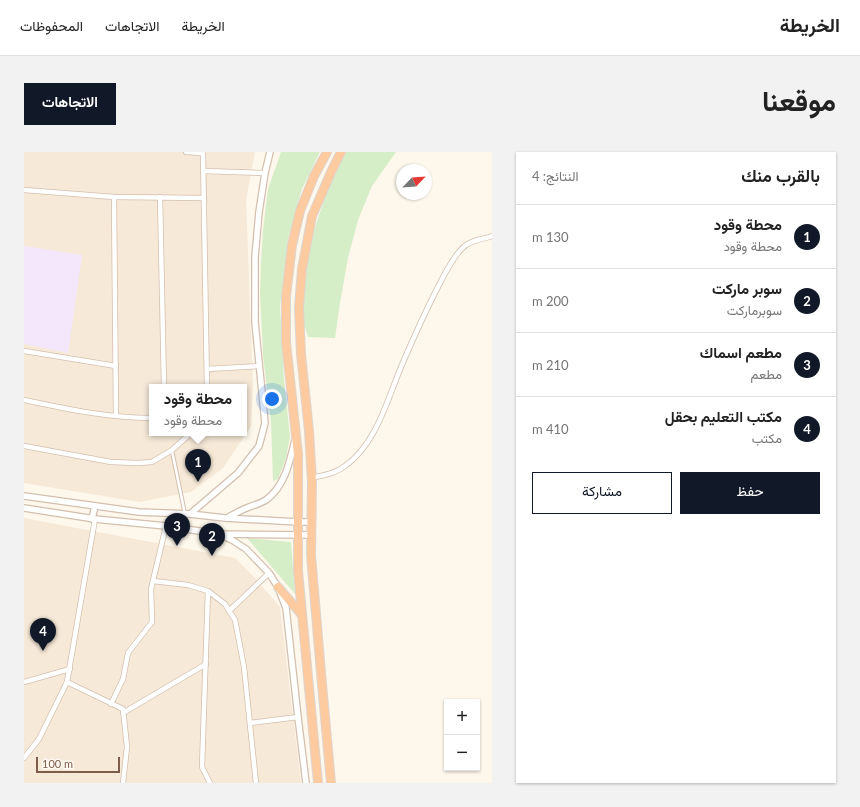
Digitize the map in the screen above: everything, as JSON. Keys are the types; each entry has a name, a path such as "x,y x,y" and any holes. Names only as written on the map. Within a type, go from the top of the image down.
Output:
{"highway":[{"path":"318,783 298,571 298,454 286,342 286,296 292,245 300,211 314,176 327,152"},
{"path":"331,783 311,555 311,478 301,354 299,308 302,269 312,216 341,152"},
{"path":"278,587 302,615"}],"street":[{"path":"186,152 203,153 208,384"},
{"path":"187,514 238,473 259,446 265,423 255,322 255,257 258,212 270,152"},
{"path":"204,171 265,173"},
{"path":"24,190 114,197 204,198"},
{"path":"114,197 116,416"},
{"path":"160,198 164,384"},
{"path":"311,478 333,474 345,466 365,447 377,428 401,367 426,311 446,272 460,251 470,242 492,236"},
{"path":"24,351 116,366"},
{"path":"207,369 260,366"},
{"path":"24,400 129,418 149,418"},
{"path":"225,518 265,501 274,493 282,481 289,465 296,434"},
{"path":"24,446 111,462 138,463 152,462 172,450 188,436"},
{"path":"24,496 139,512 312,522"},
{"path":"24,758 38,739 67,682 95,506"},
{"path":"24,508 93,519 166,526 219,534 311,535"},
{"path":"111,704 123,679 128,653 152,622 151,589 166,526"},
{"path":"219,534 246,549 269,573 278,587 286,608 306,783"},
{"path":"229,611 269,573"},
{"path":"153,581 188,585 208,591 225,604 235,620 244,667 256,783"},
{"path":"208,591 202,767 210,783"},
{"path":"123,713 206,664"},
{"path":"24,682 70,669"},
{"path":"67,682 123,709 127,747 123,783"},
{"path":"250,723 298,717"}],"lane":[{"path":"172,450 187,514"}],"shaded area":[{"path":"24,152 255,152 246,200 253,384 251,426 247,432 247,384 149,384 149,436 244,436 223,468 191,492 140,502 24,483"},
{"path":"24,246 82,255 68,353 24,344"},
{"path":"24,518 235,558 280,607 301,783 24,783"}],"green space":[{"path":"281,152 320,152 302,189 288,239 280,306 284,380 290,437 286,458 278,479 273,481 271,423 263,355 260,294 263,230 268,189"},
{"path":"346,152 396,152 372,186 358,220 348,258 335,338 308,337 303,321 306,272 314,231 325,197"},
{"path":"247,538 291,542 295,594"}],"place":[{"name":"محطة وقود","path":"198,482"},
{"name":"مطعم اسماك","path":"177,546"},
{"name":"سوبر ماركت","path":"212,556"},
{"name":"مكتب التعليم بحقل","path":"43,651"}]}
